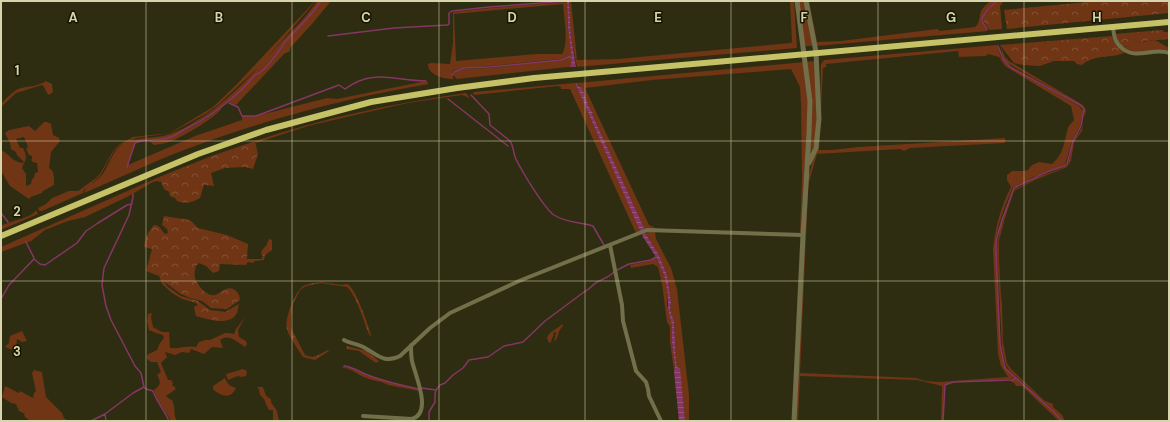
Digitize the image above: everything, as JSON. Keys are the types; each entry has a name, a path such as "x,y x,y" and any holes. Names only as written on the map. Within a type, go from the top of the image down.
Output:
{"highway":[{"path":"1,236 198,154 266,130 371,102 457,88 534,78 1169,22"}],"street":[{"path":"794,421 803,235 810,133 810,101 797,1"},
{"path":"806,1 816,52 818,97 818,136 816,148 807,166"},
{"path":"1113,27 1115,41 1131,54 1158,51 1169,53"},
{"path":"344,340 351,344 364,347 386,360 400,356 430,328 450,313 519,281 647,230 803,235"},
{"path":"610,245 622,305 623,321 636,371 646,382 649,396 661,421"},
{"path":"363,416 412,419 418,417 420,414 422,399 412,361 411,345"}],"green space":[{"path":"315,1 260,66 219,104 207,113 171,133 136,138 120,145 114,151 100,176 84,190 83,193 39,211 38,208 46,204 52,198 69,191 78,191 96,178 100,174 113,151 120,144 133,137 170,133 213,107 235,86"},
{"path":"317,1 321,1 263,70 255,75 234,96 212,113 175,135 164,139 142,140 135,143 127,167 128,165 195,136 242,120 242,116 256,116 327,98 337,99 426,81 429,84 336,103 244,129 171,155 84,193 89,186 101,176 114,152 120,146 131,140 164,136 185,128 228,98 301,21"},
{"path":"322,1 331,1 290,48 290,51 284,54 236,105 229,102 255,76 264,71 287,41"},
{"path":"569,1 571,1 577,60 618,59 791,43 790,1 794,1 797,48 577,67 571,37"},
{"path":"798,1 805,1 813,46 803,46"},
{"path":"808,1 817,42 841,41 937,29 940,31 975,27 979,22 983,8 990,1 996,1 989,7 982,18 988,31 816,46"},
{"path":"997,1 1004,1 1000,6 1002,29 989,30 983,18"},
{"path":"1098,1 1169,1 1169,13 1007,29 1004,10"},
{"path":"567,2 568,28 572,58 570,55 561,59 463,68 453,71 452,76 454,79 442,78 434,74 429,68 428,64 450,64 453,43 453,12","holes":["563,4 566,37 562,54 537,54 456,61 454,14"]},
{"path":"1162,30 1164,32 1169,32 1169,39 1145,41 1123,47 1118,44 1115,34"},
{"path":"1112,36 1115,44 1125,52 1116,55 1099,57 1087,61 1082,65 1077,64 1074,61 1054,61 1040,66 1014,63 1000,45"},
{"path":"1155,40 1169,48 1169,52 1132,53 1123,47 1136,43"},
{"path":"997,45 1001,58 1007,65 1079,106 1083,111 1080,126 1072,141 1065,165 1031,178 1024,184 1013,187 999,224 996,238 996,251 1001,352 1004,366 1015,377 1012,379 951,382 944,385 943,421 941,421 942,386 917,380 800,376 798,421 796,421 807,182 813,160 820,118 821,64 824,60","holes":["958,51 959,57 986,56 988,54 999,57 1005,66 1071,106 1074,120 1068,128 1061,152 1052,164 1039,162 1032,165 1028,170 1012,171 1007,175 1007,180 1011,187 999,217 993,249 998,354 1001,366 1008,377 939,382 925,381 916,378 800,373 808,192 809,182 817,154 900,149 904,151 910,148 1005,143 1005,138 819,150 823,68 826,67 826,64"]},
{"path":"1000,45 1005,57 1009,61 1083,105 1086,110 1084,119 1083,108 1077,103 1007,63 1003,58"},
{"path":"570,57 572,61 570,67 457,79 453,75 455,72 464,69 489,68 561,60"},
{"path":"815,61 817,96 816,137 809,156 812,102 808,102 808,122 800,233 802,178 801,104 800,87 791,69 652,80 585,88 649,225 658,229 645,230 592,114 593,113 577,83"},
{"path":"46,81 52,84 53,92 49,95 42,85 16,93 1,107 1,104 18,89"},
{"path":"575,83 640,231 636,233 570,89 561,89 561,87 558,86 474,95 473,92"},
{"path":"466,93 470,98 462,95 408,103 308,126 256,143 255,141 307,125 359,112 413,101"},
{"path":"222,107 207,121 192,131 172,141 154,145 149,141 166,139 187,130"},
{"path":"44,122 47,122 51,124 53,135 59,138 60,141 51,152 49,168 53,173 54,185 29,199 10,186 1,171 1,150 16,161 22,163 24,162 16,152 11,149 5,133 9,130 29,126 35,131","holes":["24,137 28,147 26,149 29,155 32,156 31,160 37,163 38,172 35,173 31,184 26,186 26,174 22,168 26,154 23,148 20,148 16,139"]},
{"path":"1084,123 1082,131 1074,142 1071,161 1067,167 1035,180 1014,191 999,241 1003,342 1007,363 1011,369 1045,401 1053,404 1053,407 1062,415 1065,421 1063,421 1009,370 1005,363 1002,348 997,250 1000,226 1013,190 1033,179 1067,166 1073,142"},
{"path":"255,141 258,154 253,169 245,167 225,168 211,173 214,186 204,185 200,198 197,200 186,203 177,201 164,189 159,177"},
{"path":"159,177 161,182 153,182 129,196 85,217 68,221 45,230 31,241 1,252 1,247"},
{"path":"36,210 38,214 1,230 1,226 26,217 34,213"},
{"path":"164,216 190,220 198,228 227,235 248,244 247,259 262,259 262,250 266,246 269,239 272,240 272,250 265,255 264,260 255,261 253,263 248,262 246,265 220,264 219,271 213,273 206,266 199,263 196,266 195,278 200,287 209,294 215,295 229,288 234,289 238,293 240,300 227,309 211,308 202,301 181,294 163,281 168,287 181,296 198,301 210,310 225,312 239,304 237,313 234,317 229,320 218,321 196,316 194,307 198,305 196,303 182,299 172,293 162,284 159,276 146,271 152,249 144,247 146,238 154,225 159,227 165,234 168,233 167,229 162,225"},
{"path":"655,231 656,239 671,268 677,289 689,395 689,421 685,421 679,369 676,362 674,321 670,310 671,302 667,275 659,255 645,233"},
{"path":"656,258 664,275 668,295 667,305 672,326 674,371 670,342 670,327 667,322 662,284 658,267 653,264 631,268 630,265 650,261"},
{"path":"322,282 341,285 347,284 350,286 361,307 371,335 370,336 351,291 347,287 321,283 306,286 300,290 293,304 291,328 305,355 312,357 328,350 329,351 315,360 303,357 290,336 286,325 290,308 298,291 305,285"},
{"path":"152,313 151,317 153,327 162,332 169,332 170,348 190,346 196,347 199,342 210,340 225,333 234,334 245,317 238,330 239,337 246,341 247,344 245,347 227,337 220,340 223,348 212,347 204,354 191,349 189,353 182,352 175,355 165,352 167,357 161,363 168,380 171,380 173,383 172,386 176,389 166,396 172,400 177,421 171,421 159,402 154,390 159,385 160,382 157,375 161,372 157,362 151,362 147,359 147,355 157,350 164,338 163,335 149,330 147,321 148,314"},
{"path":"562,324 563,326 557,339 554,342 555,332 553,333 554,335 551,342 549,343 547,338 548,336"},
{"path":"22,331 27,341 22,342 17,339 16,348 13,350 5,347 9,343 10,336"},
{"path":"347,346 367,351 379,361 376,363 359,351 346,349"},
{"path":"342,367 346,367 385,381 418,389 419,391 388,385 363,377 352,370"},
{"path":"243,369 247,371 246,376 238,376 228,380 226,374"},
{"path":"34,370 42,372 46,397 62,413 64,418 73,421 30,421 24,416 25,414 19,411 16,404 11,403 2,397 5,386 19,393 20,391 33,398 36,391 32,373"},
{"path":"225,378 229,384 236,388 234,392 225,396 213,389 213,386"},
{"path":"1017,378 1053,411 1061,421 1059,421 1022,386 1016,386 1010,381"},
{"path":"257,387 263,387 266,396 271,399 271,402 277,411 279,421 273,421 273,410 269,410"}],"shaded area":[{"path":"567,1 569,1 571,37 576,67 570,67 572,60 568,28"},
{"path":"575,83 582,88 589,107 593,113 592,114 645,230 640,231"},
{"path":"645,233 659,255 667,275 671,302 670,310 674,321 676,362 678,368 680,368 685,421 679,421 674,371 672,326 668,309 668,295 664,275 656,257 643,237 642,234"}],"waterway":[{"path":"127,167 135,143 139,141 170,138 222,107 255,75 267,66 286,41 309,17 321,1"},
{"path":"328,36 394,28 447,25 449,24 449,13 452,11 567,1"},
{"path":"987,29 982,18 989,8 997,1"},
{"path":"998,46 1003,59 1010,67 1080,105 1084,109 1081,126 1073,141 1067,164 1014,188 1002,220 997,237 996,249 1000,344 1004,364 1006,369 1053,411 1062,421"},
{"path":"452,76 454,72 464,68 561,60 570,56 572,60"},
{"path":"229,103 238,107 242,116 256,116 339,85 345,89 355,83 374,77 426,81"},
{"path":"471,95 489,114 490,125 510,141 516,159 534,190 550,211 563,220 593,226 604,245"},
{"path":"448,99 508,146"},
{"path":"133,194 129,215 104,268 102,285 106,306 111,320 135,366 141,373 144,387 153,391 169,421"},
{"path":"1,299 9,285 34,259 40,264 45,265 77,243 86,231 127,205 132,204"},
{"path":"1,213 8,222"},
{"path":"26,242 34,258"},
{"path":"617,270 629,264 651,260 656,257"},
{"path":"429,421 429,412 435,402 436,390 440,385 445,383 463,368 469,360 488,357 504,346 523,342 545,321 595,283 608,277 614,272"},
{"path":"344,366 353,368 378,379 418,389"},
{"path":"943,421 945,385 953,382 1012,380 1016,378"},
{"path":"106,421 105,414 133,393 144,387"},
{"path":"422,388 436,390"},
{"path":"91,421 105,414"}]}
